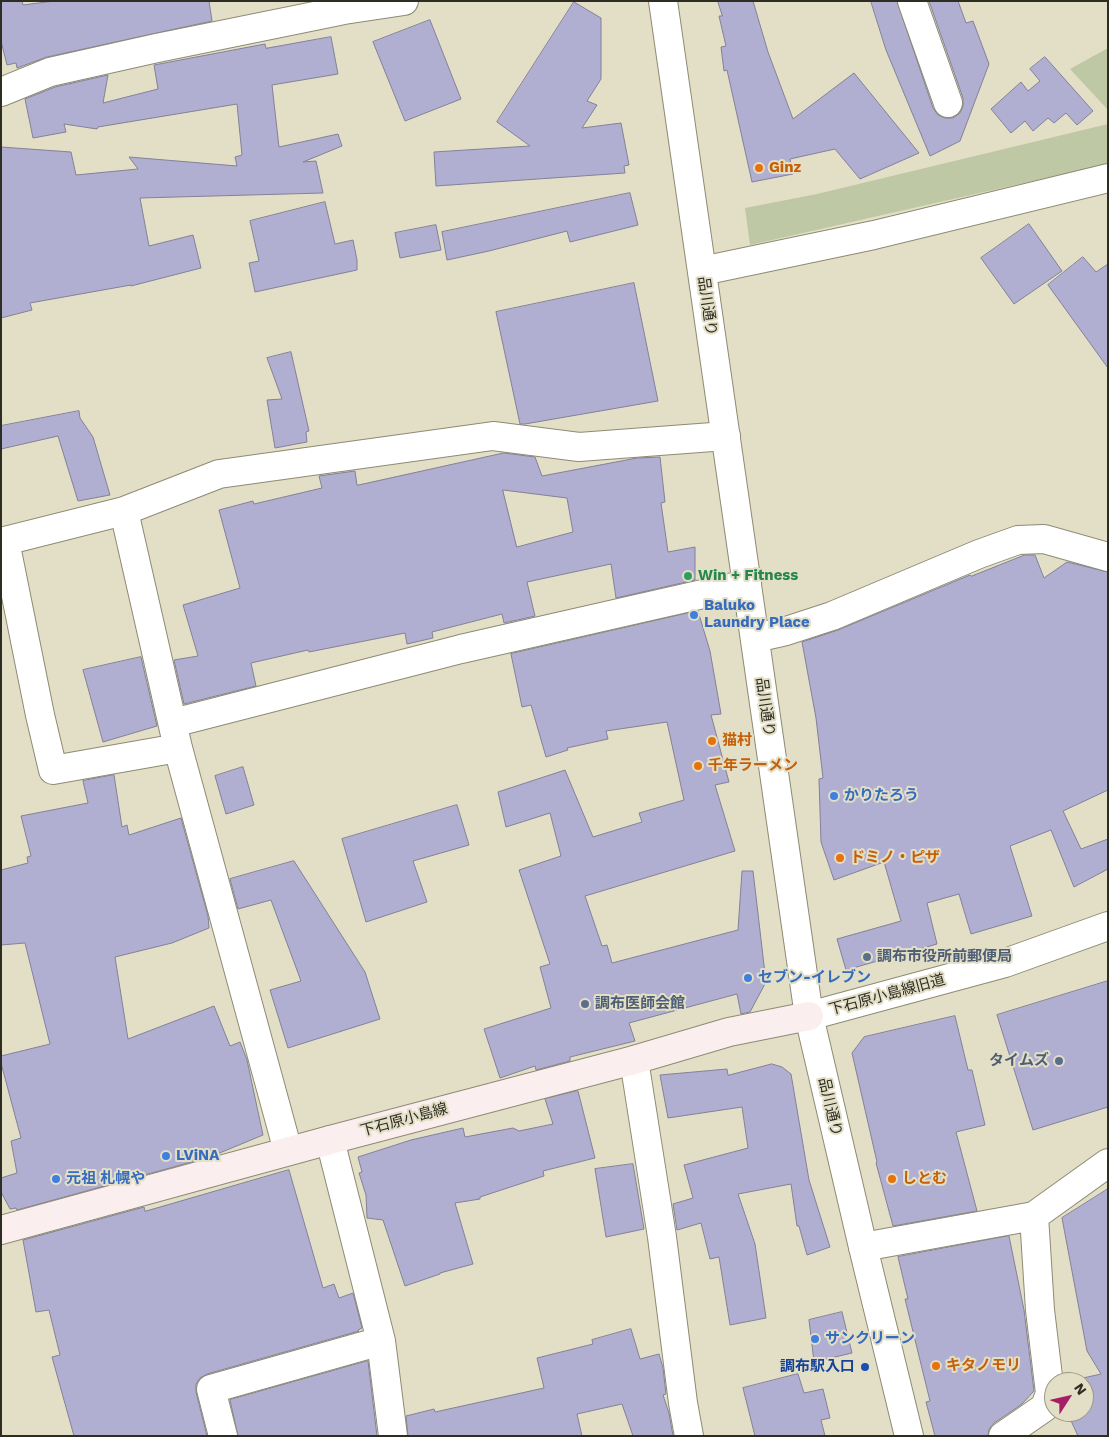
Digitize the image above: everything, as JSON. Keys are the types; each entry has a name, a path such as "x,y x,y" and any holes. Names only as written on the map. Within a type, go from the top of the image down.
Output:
{"main road":[{"name":"下石原小島線","path":"1,1230 288,1151 634,1060 729,1032 809,1016"}],"street":[{"path":"1,92 50,72 344,10 404,1"},
{"name":"品川通り","path":"663,1 809,1016 862,1247 909,1436"},
{"path":"912,1 948,103"},
{"path":"702,271 874,235 1108,178"},
{"path":"726,436 579,447 493,436 219,474 124,510 3,541 53,770 461,649 747,584"},
{"path":"124,510 175,735 288,1151"},
{"path":"755,638 786,631 832,616 979,554 1018,540 1044,539 1108,557"},
{"name":"下石原小島線旧道","path":"809,1016 1005,963 1108,926"},
{"path":"634,1060 662,1237 688,1436"},
{"path":"330,1140 381,1341 393,1436"},
{"path":"862,1247 1034,1216 1108,1164"},
{"path":"1003,1436 1045,1407 1050,1394 1040,1310 1034,1216"},
{"path":"223,1436 211,1389 381,1341"}],"green space":[{"path":"1108,48 1108,110 1070,69"},
{"path":"1108,124 1108,164 750,245 745,208 817,194"}],"building":[{"path":"1,1 22,1 23,5 54,1 209,1 212,21 47,57 17,68 16,63 7,65 1,41"},
{"path":"718,1 753,1 768,52 793,119 854,73 919,153 860,179 835,149 790,159 793,174 752,182 727,70 724,71 721,47 726,46 719,16 722,16"},
{"path":"871,1 897,1 933,108 938,115 945,118 953,118 960,113 963,106 963,98 929,1 958,1 966,23 973,21 989,64 960,141 930,156 886,50"},
{"path":"574,2 601,18 601,79 587,101 597,105 582,128 621,123 629,165 624,166 625,173 436,186 434,152 530,146 497,122"},
{"path":"430,20 461,99 405,121 373,42"},
{"path":"331,37 338,74 272,85 279,147 338,134 342,146 303,162 316,161 323,193 140,198 149,246 193,235 201,268 131,286 30,303 32,310 1,318 1,147 71,152 76,175 138,169 129,157 237,166 235,157 242,155 237,104 98,127 97,129 64,124 66,132 33,138 25,99 55,87 108,75 103,103 158,89 154,65 265,44 266,48"},
{"path":"1045,57 1093,111 1077,125 1066,113 1054,123 1048,118 1033,131 1025,121 1011,133 991,109 1021,82 1028,91 1040,81 1030,69"},
{"path":"630,193 638,225 570,242 567,231 447,260 442,232"},
{"path":"325,202 335,244 353,240 357,270 255,292 249,263 259,261 250,221"},
{"path":"1029,224 1062,271 1014,304 981,258"},
{"path":"436,225 441,250 400,258 395,233"},
{"path":"1083,257 1096,272 1108,264 1108,368 1048,285"},
{"path":"634,283 658,401 520,424 496,312"},
{"path":"291,352 309,431 306,432 307,442 275,448 267,400 282,399 267,358"},
{"path":"79,411 80,418 93,437 110,495 78,501 58,436 1,449 1,426"},
{"path":"504,453 535,457 542,476 637,458 660,457 665,502 661,503 668,552 695,547 695,580 616,598 611,564 527,582 535,616 504,623 502,614 432,632 433,638 407,644 405,633 309,652 308,650 251,663 256,686 184,704 174,660 198,656 183,605 240,588 219,510 253,501 254,504 322,488 319,476 355,471 357,485","holes":["503,490 567,498 573,532 517,547"]},
{"path":"1025,555 1035,555 1044,578 1067,562 1108,572 1108,790 1063,811 1081,849 1108,839 1108,869 1074,887 1051,830 1010,846 1032,916 971,934 959,894 927,903 937,944 846,970 837,939 901,921 884,862 834,880 821,842 819,779 823,778 816,718 802,642 838,630 970,575"},
{"path":"698,611 710,651 721,714 711,715 729,782 715,785 735,851 585,896 602,946 607,945 612,963 738,930 742,871 753,871 766,982 750,1012 741,1014 737,994 629,1023 635,1041 570,1057 570,1061 536,1070 535,1066 500,1078 484,1029 551,1008 540,967 550,964 519,870 561,856 550,813 506,827 498,792 565,770 593,837 642,822 639,813 684,800 667,722 606,731 608,739 567,748 568,750 546,757 531,705 522,707 511,654"},
{"path":"141,657 157,726 103,742 83,670"},
{"path":"243,767 254,805 226,814 215,776"},
{"path":"114,775 122,827 127,825 129,835 181,818 208,916 209,928 172,943 115,957 128,1039 214,1006 230,1046 240,1042 247,1060 263,1135 210,1157 17,1210 16,1208 10,1209 1,1192 1,1178 17,1173 11,1141 21,1138 1,1063 1,1056 50,1044 25,943 1,945 1,870 28,863 27,857 31,856 21,816 88,803 83,781"},
{"path":"457,805 469,845 413,861 427,902 366,922 342,839"},
{"path":"294,861 365,972 380,1019 288,1048 270,990 301,981 271,900 238,909 230,879"},
{"name":"タイムズ","path":"1108,981 1108,1107 1033,1130 997,1015"},
{"path":"955,1016 968,1070 972,1070 985,1125 956,1132 977,1211 893,1226 876,1163 852,1053 864,1037"},
{"path":"772,1064 782,1067 791,1074 809,1180 830,1247 807,1255 799,1226 797,1226 791,1184 738,1194 755,1244 766,1318 730,1325 719,1257 710,1259 701,1223 677,1230 673,1204 693,1198 684,1165 748,1148 742,1107 668,1118 660,1075 727,1069 728,1075"},
{"path":"578,1091 595,1158 543,1171 544,1176 480,1197 480,1199 455,1203 473,1264 440,1273 405,1286 383,1220 367,1218 366,1195 359,1173 362,1172 358,1157 411,1140 463,1128 465,1137 513,1128 519,1131 553,1124 545,1099"},
{"path":"633,1164 644,1229 606,1237 595,1169"},
{"path":"289,1170 323,1288 334,1284 339,1298 353,1293 362,1328 359,1331 207,1374 200,1378 196,1384 196,1392 207,1436 74,1436 52,1357 60,1355 49,1310 36,1312 23,1240 144,1207 145,1211"},
{"path":"1108,1189 1108,1436 1078,1436 1072,1422 1094,1422 1094,1376 1101,1374 1087,1351 1062,1218"},
{"path":"1009,1236 1024,1310 1034,1391 1022,1404 994,1423 989,1429 988,1436 935,1436 926,1402 930,1401 905,1299 908,1299 898,1257"},
{"path":"842,1312 852,1353 814,1362 809,1320"},
{"path":"631,1329 640,1359 659,1354 663,1368 666,1394 663,1395 669,1413 673,1436 633,1436 622,1404 577,1414 582,1436 408,1436 406,1416 434,1409 435,1412 544,1388 537,1358 593,1344 592,1340"},
{"path":"368,1361 377,1436 238,1436 230,1400"},
{"path":"798,1374 804,1393 823,1389 830,1418 821,1420 825,1436 755,1436 743,1388"}],"place":[{"name":"Ginz","path":"759,168"},
{"name":"Win + Fitness","path":"688,576"},
{"name":"Baluko Laundry Place","path":"694,615"},
{"name":"猫村","path":"712,741"},
{"name":"千年ラーメン","path":"698,766"},
{"name":"かりたろう","path":"834,796"},
{"name":"ドミノ・ピザ","path":"840,858"},
{"name":"調布市役所前郵便局","path":"867,957"},
{"name":"セブン-イレブン","path":"748,978"},
{"name":"調布医師会館","path":"585,1004"},
{"name":"タイムズ","path":"1059,1061"},
{"name":"LViNA","path":"166,1156"},
{"name":"元祖 札幌や","path":"56,1179"},
{"name":"しとむ","path":"892,1179"},
{"name":"サンクリーン","path":"815,1339"},
{"name":"キタノモリ","path":"936,1366"},
{"name":"調布駅入口","path":"865,1367"}]}
